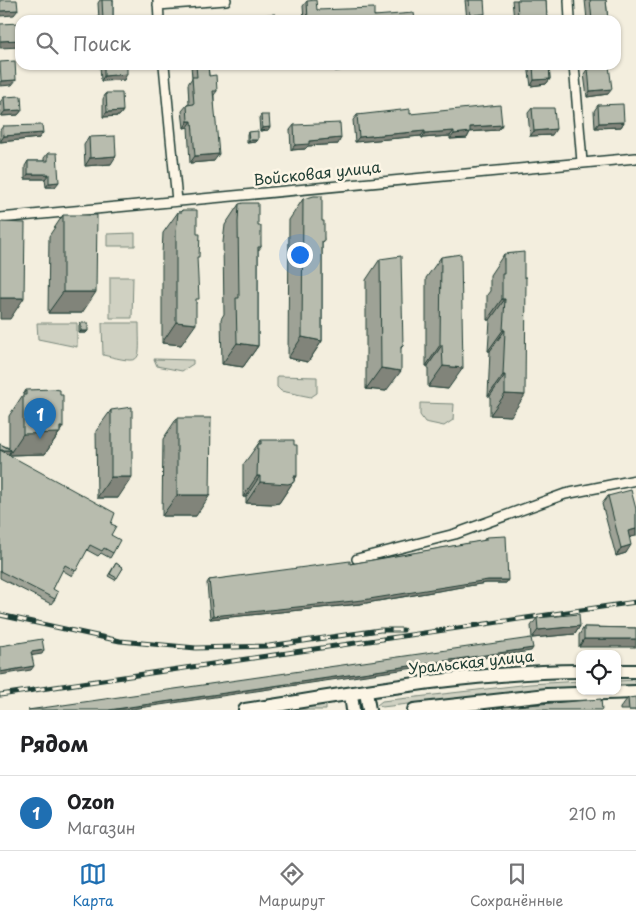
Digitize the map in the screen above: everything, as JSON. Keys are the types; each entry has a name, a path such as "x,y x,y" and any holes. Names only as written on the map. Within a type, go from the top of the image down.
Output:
{"main road":[{"name":"Уральская улица","path":"245,710 505,674 576,671"},
{"path":"621,671 636,671"},
{"path":"366,692 369,710"},
{"path":"414,710 547,695 636,692"},
{"path":"351,694 353,710"}],"street":[{"path":"158,3 226,0"},
{"path":"568,0 570,15"},
{"path":"164,70 176,201"},
{"path":"574,70 582,162"},
{"name":"Войсковая улица","path":"0,218 636,158"},
{"path":"358,558 455,534 565,494 636,480"}],"shaded area":[{"path":"135,233 135,246 107,246 107,234"},
{"path":"110,277 133,277 132,318 110,318"},
{"path":"37,323 77,323 77,347 38,339"},
{"path":"102,323 139,323 139,353 137,358 126,360 103,355"},
{"path":"154,359 193,360 193,364 182,371 157,366"},
{"path":"277,376 317,377 317,393 311,397 281,391 277,387"},
{"path":"420,403 454,404 453,420 444,426 425,422 420,415"},
{"path":"636,680 636,686 621,687 621,681"},
{"path":"576,681 576,688 514,692 382,707 377,705 382,701 530,684"},
{"path":"326,704 326,710 287,710"}],"building":[{"path":"0,0 17,0 18,10 0,11"},
{"path":"102,0 113,0 113,15 103,15"},
{"path":"316,0 317,10 374,8 374,15 308,15 307,1"},
{"path":"469,0 484,0 485,14 470,15"},
{"path":"517,0 546,0 547,15 518,15"},
{"path":"590,0 606,0 608,15 592,15"},
{"path":"414,13 414,15 387,15"},
{"path":"15,23 15,40 0,41 0,24"},
{"path":"15,61 16,80 1,81 0,62"},
{"path":"104,70 127,70 127,74 104,76"},
{"path":"196,70 208,70 209,76 216,75 217,91 213,91 219,154 195,156 192,121 188,121 187,105 194,104 192,77 197,77"},
{"path":"533,70 549,70 550,79 534,80"},
{"path":"588,70 610,70 612,89 590,91"},
{"path":"106,93 122,93 123,111 107,112"},
{"path":"21,96 22,110 5,111 4,97"},
{"path":"623,104 624,122 599,123 598,105"},
{"path":"500,105 502,125 470,127 470,132 454,134 454,131 425,133 425,131 359,137 357,115 410,109 410,114"},
{"path":"532,108 554,108 556,129 534,131"},
{"path":"261,115 269,115 270,127 262,128"},
{"path":"340,123 341,138 309,141 309,144 295,145 294,125"},
{"path":"42,125 43,133 4,136 3,126"},
{"path":"258,131 258,140 249,140 248,132"},
{"path":"115,136 116,156 90,158 89,137"},
{"path":"48,153 57,153 59,182 49,183 49,174 28,174 28,161 48,161"},
{"path":"322,196 322,221 324,221 324,241 322,241 322,341 302,337 303,199"},
{"path":"258,203 258,226 261,226 261,247 258,247 258,346 237,343 236,298 239,298 238,222 239,204"},
{"path":"182,210 197,210 197,234 200,234 199,257 197,257 199,299 196,299 196,324 176,322 176,232 178,212 182,212"},
{"path":"63,215 97,215 96,292 63,292"},
{"path":"0,222 25,223 24,298 0,298"},
{"path":"524,252 524,277 526,277 525,395 505,394 505,375 503,375 505,330 503,330 505,299 502,299 504,254"},
{"path":"461,254 463,368 443,366 442,345 440,345 441,257"},
{"path":"401,256 403,346 401,346 401,371 381,368 380,259"},
{"path":"81,323 88,323 88,331 81,331"},
{"path":"26,390 60,390 60,395 63,395 63,427 60,427 60,433 23,434 23,395 26,395"},
{"path":"132,407 132,477 111,477 111,410"},
{"path":"177,418 211,418 210,495 177,495"},
{"path":"261,440 294,440 294,445 297,445 297,476 294,476 294,482 288,484 260,482 260,476 257,476 258,444 261,444"},
{"path":"0,444 11,450 0,450"},
{"path":"0,450 115,513 111,524 116,526 111,535 120,540 113,553 104,548 102,551 90,545 76,571 65,565 53,589 58,592 55,599 0,571"},
{"path":"631,490 636,509 636,529 628,531 631,545 621,548 608,496"},
{"path":"506,536 508,580 488,580 363,600 213,616 209,580 350,561 350,564 486,540 486,537"},
{"path":"116,563 123,568 117,578 110,574"},
{"path":"579,614 580,626 538,630 537,618"},
{"path":"584,627 636,628 636,639 584,639"},
{"path":"531,638 533,648 109,710 28,710"},
{"path":"42,639 44,650 31,652 34,666 0,672 0,646"},
{"path":"636,697 636,710 629,710 628,698"},
{"path":"601,699 602,710 503,710 503,707"}],"railway":[{"path":"0,695 636,602"},
{"path":"0,615 120,641 196,648 269,646 380,630 403,630"}],"place":[{"name":"Ozon","path":"40,439"}]}
